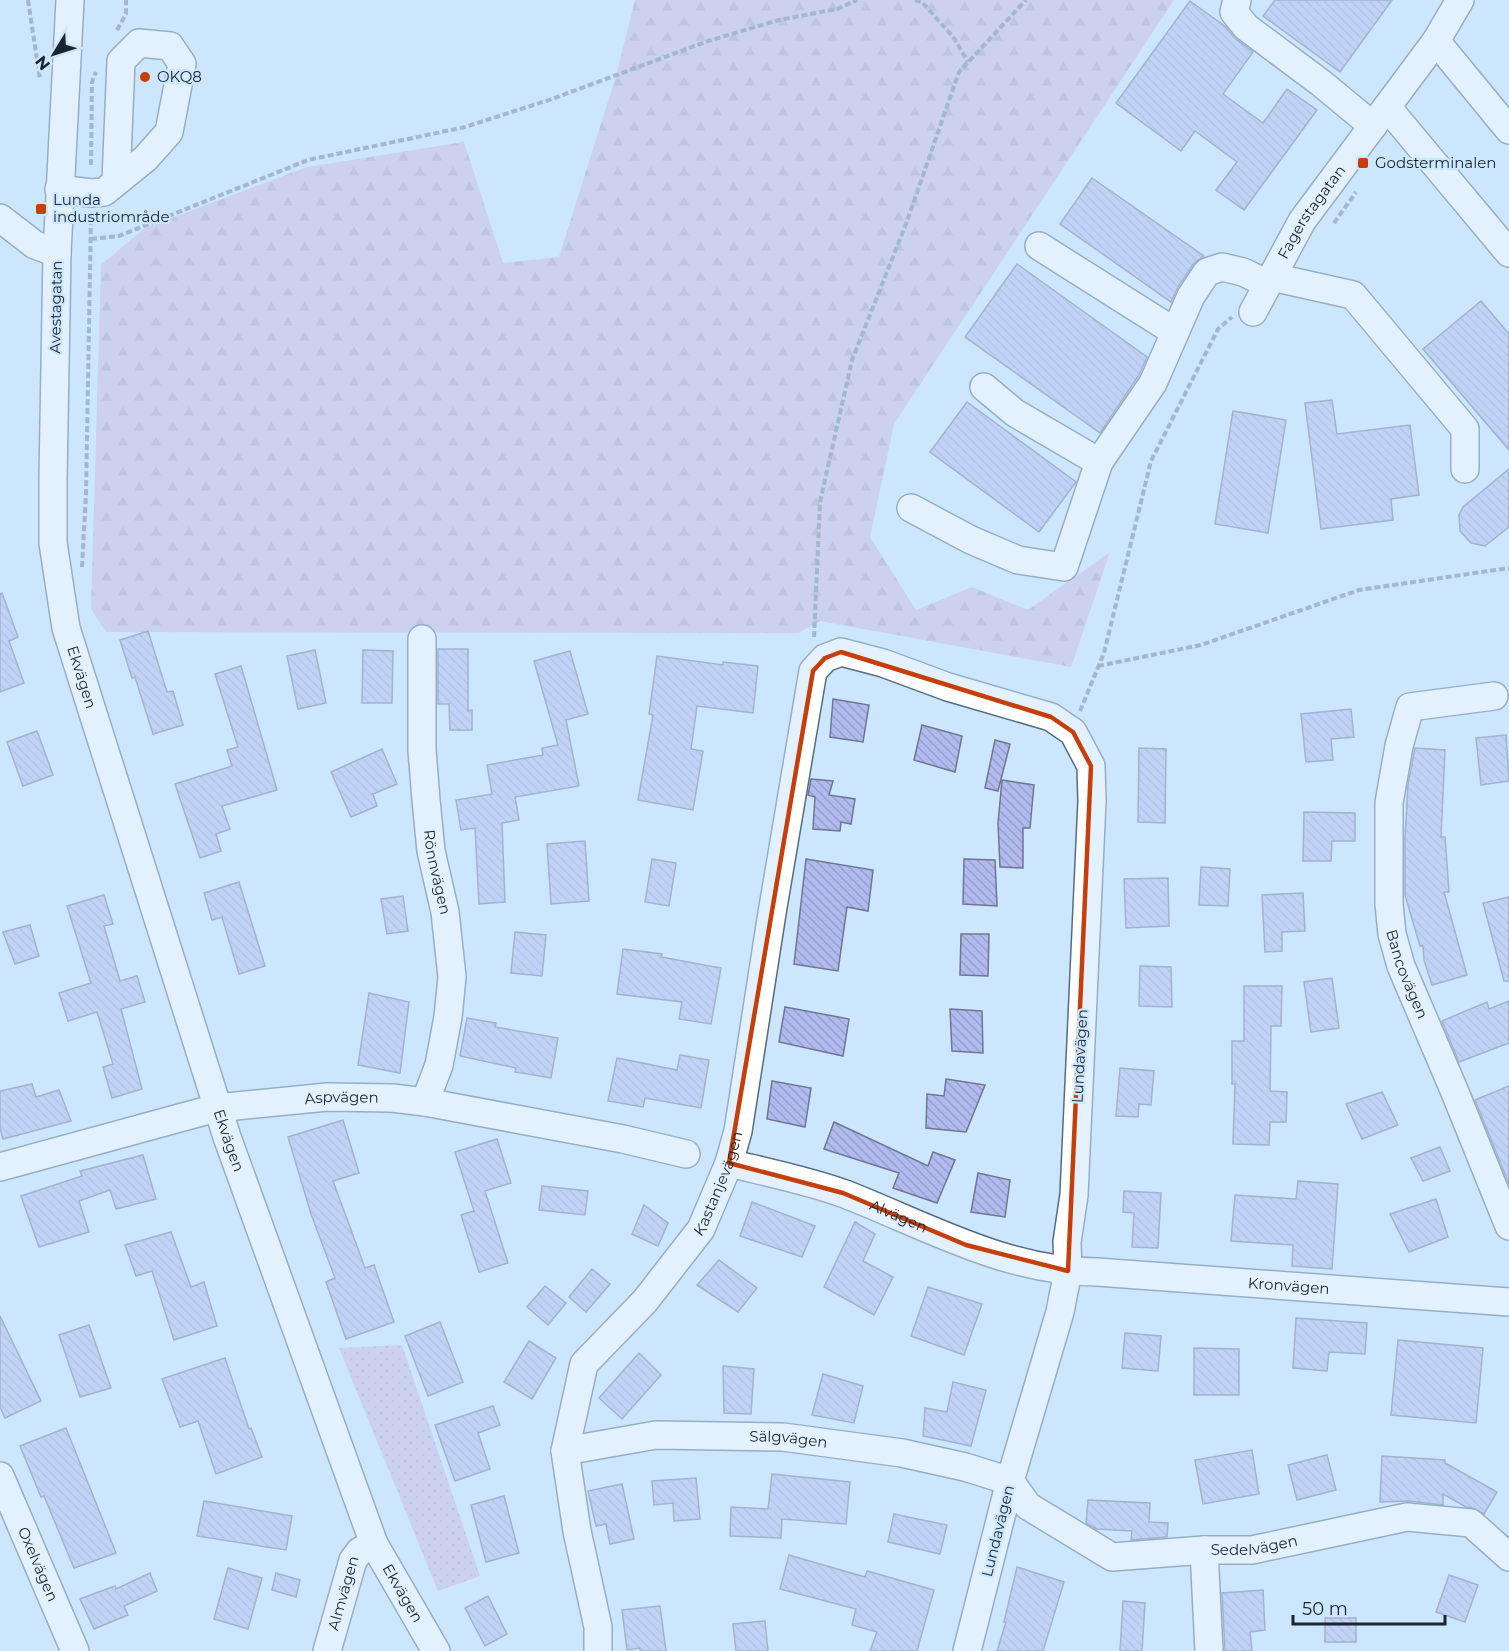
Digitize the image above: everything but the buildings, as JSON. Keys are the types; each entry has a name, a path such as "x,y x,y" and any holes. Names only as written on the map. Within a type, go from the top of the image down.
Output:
{"street":[{"name":"Avestagatan","path":"63,614 53,543 59,189 70,0"},
{"path":"1237,0 1234,12 1246,27 1321,83 1380,116 1509,253"},
{"name":"Fagerstagatan","path":"1253,312 1302,221 1436,41 1460,0"},
{"path":"1436,41 1509,129"},
{"path":"59,189 91,193 104,192 146,158 169,132 182,64 170,46 139,43 121,61 116,181"},
{"path":"0,218 34,245 57,253"},
{"path":"1039,246 1175,332"},
{"path":"910,508 971,540 1018,560 1064,567 1099,462 1153,383 1191,296 1207,272 1222,267 1270,280 1353,295 1465,429 1465,469"},
{"path":"984,387 1016,413 1099,462"},
{"name":"Ekvägen","path":"63,614 216,1108 374,1544 436,1651"},
{"name":"Rönnvägen","path":"422,639 422,750 426,800 431,851 445,912 452,977 448,1017 439,1065 425,1102"},
{"name":"Lundavägen","path":"813,671 825,658 841,652 883,663 948,687 1051,717 1072,732 1090,766 1092,801 1074,1195 1067,1242 1068,1271 1060,1312 1010,1481 967,1651"},
{"name":"Kastanjevägen","path":"598,1651 598,1627 578,1531 566,1451 584,1364 645,1301 702,1229 729,1163 738,1131 813,671"},
{"name":"Bancovägen","path":"1494,696 1410,706 1389,803 1389,904 1392,934 1401,966 1509,1226"},
{"name":"Aspvägen","path":"0,1167 216,1108 327,1097 392,1098 425,1102 686,1154"},
{"name":"Alvägen","path":"729,1163 843,1193 966,1245 1037,1267 1068,1271"},
{"name":"Kronvägen","path":"1068,1271 1509,1302"},
{"name":"Sälgvägen","path":"566,1451 656,1435 783,1437 902,1453 965,1467 1010,1481"},
{"name":"Oxelvägen","path":"0,1476 75,1651"},
{"name":"Sedelvägen","path":"1010,1481 1028,1506 1112,1557 1204,1550 1252,1550 1407,1517 1471,1523 1509,1557"},
{"name":"Almvägen","path":"327,1651 353,1560 360,1551 374,1544"},
{"path":"1204,1550 1209,1651"}],"path":[{"path":"112,39 126,14 126,0"},
{"path":"91,239 119,236 308,160 465,127 552,99 708,41 779,20 837,9 857,0"},
{"path":"915,0 922,2 954,38 968,62"},
{"path":"813,671 820,502 852,360 906,224 959,72 1026,0"},
{"path":"83,578 91,239 92,82 99,65"},
{"path":"1072,732 1104,653 1150,461 1218,329 1232,317 1253,312"},
{"path":"1098,666 1201,645 1359,590 1509,568"}],"highlighted area":[{"path":"841,652 1051,717 1073,732 1091,766 1068,1271 966,1245 843,1193 729,1163 813,671 825,658"}],"green space":[{"path":"635,0 1174,0 894,424 870,537 916,610 972,587 1028,610 1110,552 1071,667 820,621 798,633 106,632 91,609 101,265 145,228 307,167 464,142 503,263 559,257 616,76"},
{"path":"402,1345 480,1576 438,1591 339,1348"}],"place":[{"name":"OKQ8","path":"145,77"},
{"name":"Godsterminalen","path":"1363,163"},
{"name":"Lunda industriområde","path":"41,209"}]}
